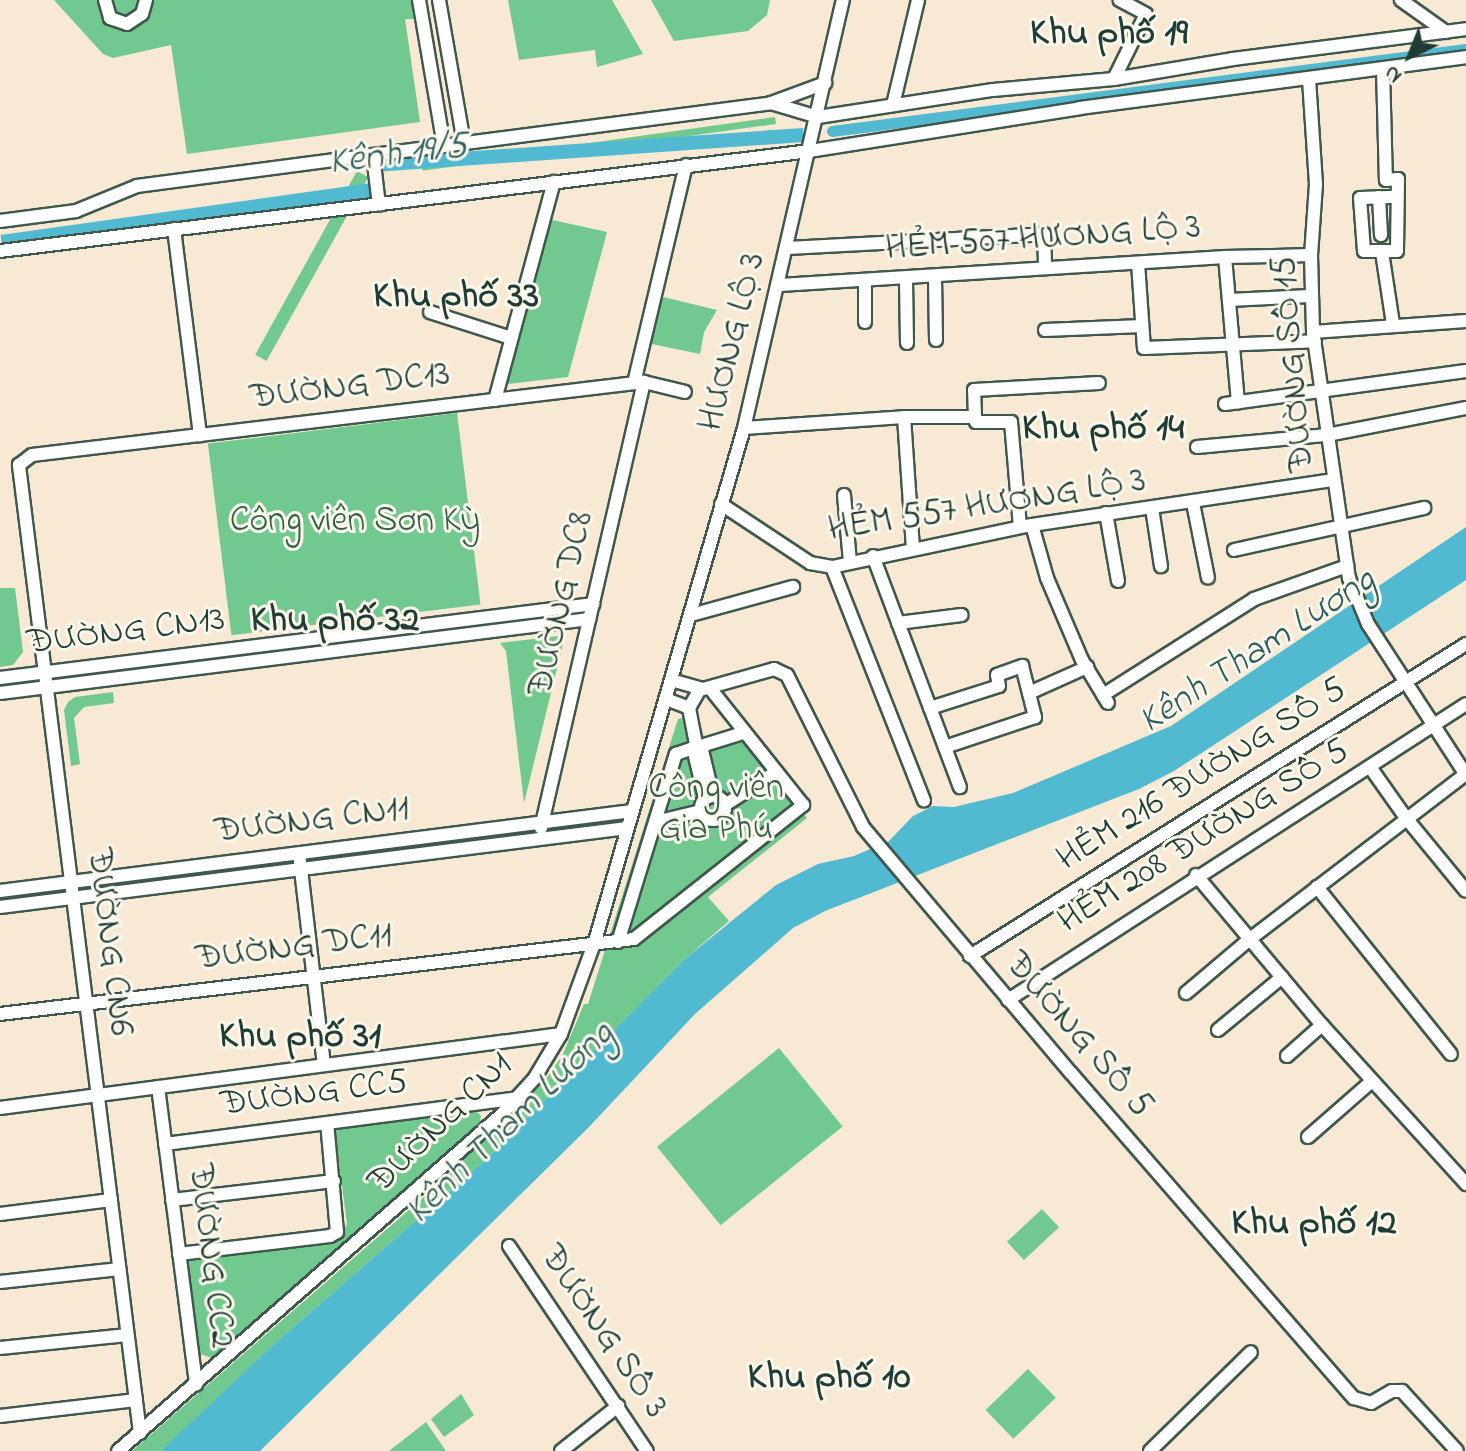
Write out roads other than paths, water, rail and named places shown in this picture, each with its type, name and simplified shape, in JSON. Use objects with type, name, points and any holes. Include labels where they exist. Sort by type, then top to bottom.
[{"type":"street","points":[[105,0],[110,18],[121,24],[138,19],[149,1]]},
{"type":"street","points":[[419,0],[444,146]]},
{"type":"street","points":[[439,0],[464,143]]},
{"type":"street","name":"HƯƠNG LỘ 3","points":[[666,697],[744,428],[780,285],[843,0]]},
{"type":"street","points":[[893,105],[918,0]]},
{"type":"street","points":[[1114,79],[1146,14],[1120,0]]},
{"type":"street","points":[[1401,0],[1446,32]]},
{"type":"street","points":[[771,103],[817,122],[893,105],[993,90],[1114,79],[1136,89],[1233,59],[1466,29]]},
{"type":"street","points":[[0,251],[378,201],[686,165],[1136,89],[1309,79],[1466,57]]},
{"type":"street","points":[[1383,69],[1386,180],[1398,179],[1397,251],[1364,251],[1360,198],[1397,197]]},
{"type":"street","name":"ĐƯỜNG SỐ 15","points":[[1309,79],[1316,184],[1311,255],[1314,336],[1347,566],[1368,624],[1405,682]]},
{"type":"street","points":[[0,221],[76,211],[137,186],[771,103],[825,83]]},
{"type":"street","points":[[373,155],[378,201]]},
{"type":"street","name":"ĐƯỜNG DC8","points":[[539,839],[593,604],[686,165]]},
{"type":"street","points":[[495,400],[554,182]]},
{"type":"street","points":[[1379,197],[1381,235]]},
{"type":"street","points":[[174,229],[200,435]]},
{"type":"street","points":[[788,248],[1044,234],[1045,267]]},
{"type":"street","points":[[1382,252],[1393,324]]},
{"type":"street","name":"HẺM 507 HƯƠNG LỘ 3","points":[[780,285],[906,280],[1045,267],[1311,255]]},
{"type":"street","points":[[1225,257],[1233,342],[1232,403],[1466,371]]},
{"type":"street","points":[[1138,263],[1144,348],[1314,336],[1393,324],[1466,321]]},
{"type":"street","points":[[935,277],[936,340]]},
{"type":"street","points":[[906,280],[907,343]]},
{"type":"street","points":[[865,281],[865,322]]},
{"type":"street","points":[[1229,300],[1311,296]]},
{"type":"street","points":[[430,312],[511,338]]},
{"type":"street","points":[[1045,330],[1142,326]]},
{"type":"street","name":"ĐƯỜNG DC13","points":[[22,460],[32,455],[639,382],[685,392]]},
{"type":"street","points":[[1099,383],[974,390],[976,422],[1011,422],[1026,526],[1087,667],[1105,699],[1254,599],[1347,566]]},
{"type":"street","points":[[1197,447],[1327,435],[1466,408]]},
{"type":"street","points":[[744,428],[904,417],[975,417]]},
{"type":"street","points":[[904,417],[913,549]]},
{"type":"street","name":"ĐƯỜNG CN6","points":[[22,460],[18,470],[140,1433]]},
{"type":"street","name":"HẺM 557 HƯƠNG LỘ 3","points":[[721,504],[810,563],[832,567],[1026,526],[1334,480]]},
{"type":"street","points":[[844,495],[850,562]]},
{"type":"street","points":[[1193,503],[1208,578]]},
{"type":"street","points":[[1152,508],[1161,566]]},
{"type":"street","points":[[1234,550],[1424,508]]},
{"type":"street","points":[[1106,513],[1118,581]]},
{"type":"street","points":[[873,556],[960,787]]},
{"type":"street","points":[[832,567],[924,801]]},
{"type":"street","points":[[691,615],[793,587]]},
{"type":"street","name":"ĐƯỜNG CN13","points":[[0,678],[593,604]]},
{"type":"street","points":[[898,623],[961,615]]},
{"type":"street","name":"ĐƯỜNG CN13","points":[[0,693],[589,619]]},
{"type":"street","name":"HẺM 216 ĐƯỜNG SỐ 5","points":[[970,956],[1466,644]]},
{"type":"street","points":[[930,708],[999,686],[997,675],[1022,666],[1035,717],[945,747]]},
{"type":"street","points":[[1029,693],[1087,667]]},
{"type":"street","name":"ĐƯỜNG SỐ 5","points":[[705,689],[774,669],[787,675],[863,827],[970,956],[1354,1398],[1371,1403],[1395,1390],[1402,1391],[1457,1451]]},
{"type":"street","points":[[618,942],[641,935],[803,805],[705,689],[671,680]]},
{"type":"street","points":[[1186,993],[1250,939],[1466,775],[1405,682]]},
{"type":"street","points":[[689,708],[705,689]]},
{"type":"street","points":[[666,697],[689,708]]},
{"type":"street","name":"ĐƯỜNG CN1","points":[[118,1451],[518,1098],[545,1065],[561,1034],[595,941],[666,697]]},
{"type":"street","name":"HẺM 208 ĐƯỜNG SỐ 5","points":[[1008,1000],[1196,875],[1466,704]]},
{"type":"street","points":[[689,708],[707,819],[717,820],[724,813],[725,805]]},
{"type":"street","points":[[618,942],[676,754],[743,733]]},
{"type":"street","points":[[1370,767],[1406,818],[1466,891]]},
{"type":"street","points":[[655,822],[706,801],[725,805],[776,772]]},
{"type":"street","name":"ĐƯỜNG CN11","points":[[0,891],[632,811]]},
{"type":"street","name":"ĐƯỜNG CN11","points":[[0,907],[627,828]]},
{"type":"street","points":[[299,854],[324,1065]]},
{"type":"street","points":[[1196,875],[1322,1025],[1466,1184]]},
{"type":"street","points":[[1317,887],[1451,1054]]},
{"type":"street","name":"ĐƯỜNG DC11","points":[[0,1014],[595,941],[618,942]]},
{"type":"street","points":[[1218,1030],[1282,977]]},
{"type":"street","points":[[1287,1056],[1322,1025]]},
{"type":"street","points":[[0,1108],[561,1034]]},
{"type":"street","points":[[1308,1137],[1372,1081]]},
{"type":"street","name":"ĐƯỜNG CC2","points":[[158,1087],[196,1385]]},
{"type":"street","name":"ĐƯỜNG CC5","points":[[165,1144],[518,1098]]},
{"type":"street","points":[[179,1254],[334,1235],[339,1223],[327,1123]]},
{"type":"street","points":[[172,1200],[334,1181]]},
{"type":"street","points":[[0,1214],[111,1200]]},
{"type":"street","name":"ĐƯỜNG SỐ 3","points":[[509,1246],[647,1451]]},
{"type":"street","points":[[0,1282],[119,1269]]},
{"type":"street","points":[[0,1348],[127,1335]]},
{"type":"street","points":[[1150,1451],[1251,1352]]},
{"type":"street","points":[[0,1416],[136,1400]]},
{"type":"street","points":[[561,1451],[618,1406]]},
{"type":"water","points":[[803,128],[804,142],[381,172],[380,158]]},
{"type":"water","points":[[371,183],[373,197],[3,249],[1,235]]},
{"type":"water","points":[[1466,527],[1466,580],[1174,771],[1139,789],[825,911],[793,928],[695,1014],[588,1128],[260,1451],[161,1451],[272,1346],[482,1163],[686,958],[776,885],[818,864],[854,856],[889,841],[913,816],[933,806],[954,807],[1013,793],[1171,726]]},
{"type":"waterway","name":"Kênh 19/5","points":[[832,131],[1466,49]]},
{"type":"district","name":"Khu phố 19","points":[[1109,35]]},
{"type":"district","name":"Khu phố 33","points":[[456,298]]},
{"type":"district","name":"Khu phố 14","points":[[1103,430]]},
{"type":"district","name":"Khu phố 32","points":[[335,622]]},
{"type":"district","name":"Khu phố 31","points":[[300,1038]]},
{"type":"district","name":"Khu phố 12","points":[[1314,1225]]},
{"type":"district","name":"Khu phố 10","points":[[829,1379]]},
{"type":"park label","name":"Công viên Sơn Kỳ","points":[[355,522]]},
{"type":"park label","name":"Công viên Gia Phú","points":[[716,808]]},
{"type":"water label","name":"Kênh Tham Lương","points":[[1258,652]]},
{"type":"water label","name":"Kênh Tham Lương","points":[[511,1124]]}]
